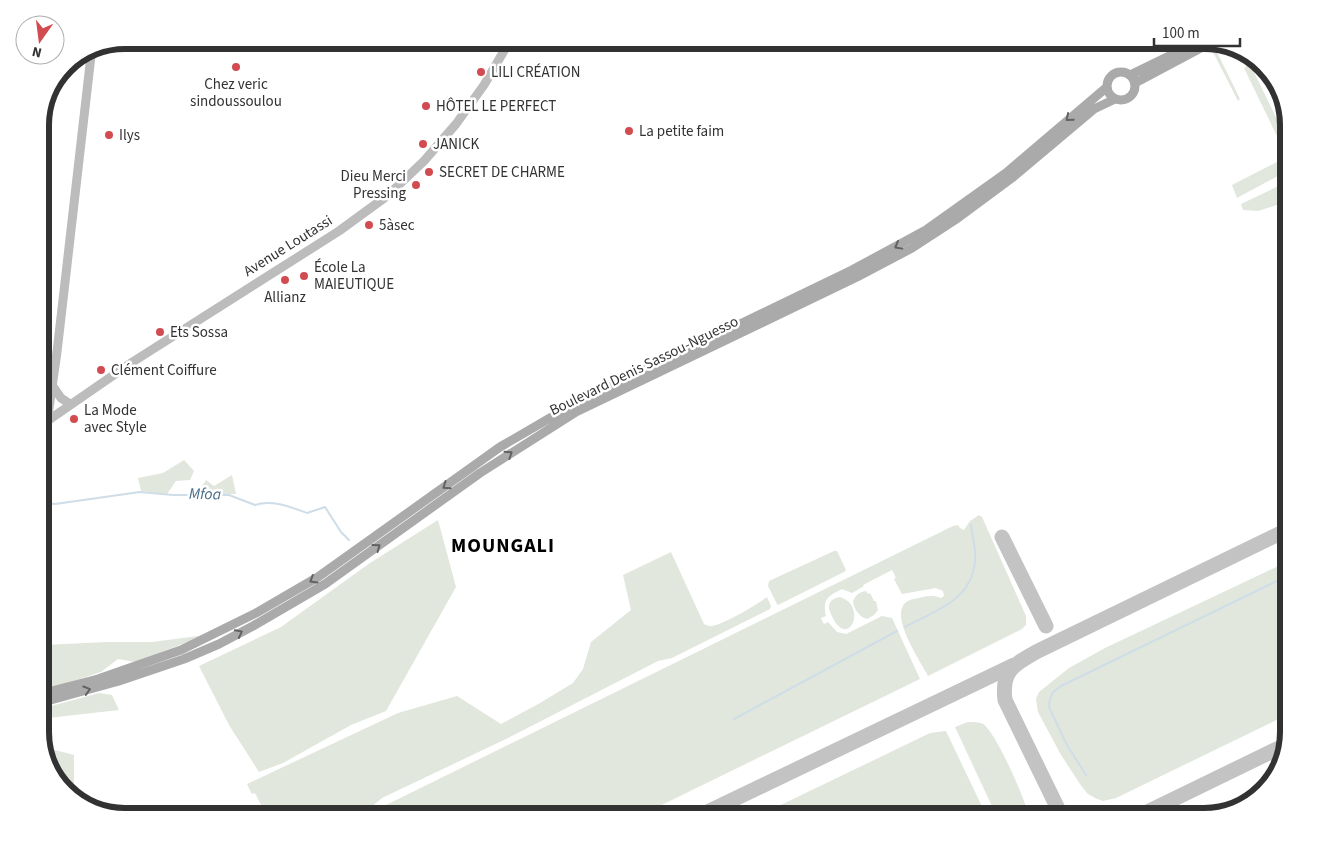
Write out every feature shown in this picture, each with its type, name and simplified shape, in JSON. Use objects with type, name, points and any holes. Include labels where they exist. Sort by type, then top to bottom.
[{"type":"main road","name":"Avenue Loutassi","points":[[49,420],[168,338],[339,231],[387,196],[424,161],[456,124],[484,85],[505,49]]},
{"type":"main road","points":[[1130,75],[1183,49]]},
{"type":"main road","points":[[1135,84],[1199,49]]},
{"type":"main road","points":[[49,400],[91,57]]},
{"type":"main road","points":[[1116,72],[1130,75],[1135,84],[1134,90],[1124,100],[1115,99],[1109,94],[1107,86],[1110,76],[1116,72]]},
{"type":"main road","name":"Boulevard Denis Sassou-Nguesso","points":[[49,700],[118,677],[220,632],[318,578],[500,447],[574,404],[852,270],[911,239],[1006,173],[1107,86]]},
{"type":"main road","name":"Boulevard Denis Sassou-Nguesso","points":[[49,692],[118,677],[184,659],[219,644],[289,606],[324,584],[510,453],[576,412],[857,277],[904,252],[965,213],[1012,178],[1094,109],[1115,99]]},
{"type":"main road","points":[[52,385],[61,398],[70,404]]},
{"type":"shaded area","points":[[1212,49],[1217,52],[1240,99],[1238,101],[1214,54],[1207,51]]},
{"type":"shaded area","points":[[1248,65],[1251,66],[1280,126],[1280,142],[1244,68]]},
{"type":"shaded area","points":[[1280,161],[1280,175],[1237,198],[1232,185]]},
{"type":"shaded area","points":[[1280,185],[1280,204],[1258,211],[1243,210],[1241,204]]},
{"type":"shaded area","points":[[184,460],[194,471],[190,480],[176,481],[167,494],[141,491],[138,478],[163,473]]},
{"type":"shaded area","points":[[232,475],[236,494],[204,494],[198,492],[206,480],[214,486]]},
{"type":"shaded area","points":[[979,515],[982,517],[1026,616],[1026,625],[1022,629],[928,676],[906,634],[901,611],[905,603],[928,596],[941,598],[944,596],[943,591],[936,588],[902,594],[894,579],[896,578],[892,570],[852,593],[842,589],[833,594],[826,602],[826,616],[821,618],[824,624],[828,622],[837,632],[846,634],[882,616],[892,618],[920,679],[655,808],[383,808],[953,526],[958,525],[964,530],[970,521]]},
{"type":"shaded area","points":[[438,520],[456,587],[386,711],[351,725],[283,763],[259,772],[229,725],[199,666],[281,627],[370,563]]},
{"type":"shaded area","points":[[837,551],[846,570],[844,572],[777,604],[768,586],[769,581]]},
{"type":"shaded area","points":[[671,552],[704,624],[708,626],[723,622],[767,597],[771,606],[770,609],[672,658],[658,661],[508,738],[382,798],[370,808],[262,808],[255,793],[252,794],[247,784],[398,713],[457,696],[501,724],[540,703],[573,683],[583,669],[591,642],[631,610],[623,575]]},
{"type":"shaded area","points":[[1280,565],[1280,718],[1116,798],[1103,801],[1088,794],[1082,787],[1061,755],[1038,712],[1036,699],[1039,692],[1069,668],[1105,648]]},
{"type":"shaded area","points":[[866,591],[876,601],[878,610],[867,619],[857,612],[853,601],[858,594]]},
{"type":"shaded area","points":[[840,597],[849,602],[853,609],[854,617],[848,629],[842,629],[836,623],[829,609],[829,604],[832,600]]},
{"type":"shaded area","points":[[206,635],[135,662],[118,659],[101,672],[49,689],[49,645],[152,642]]},
{"type":"shaded area","points":[[99,693],[112,695],[119,710],[49,718],[49,707]]},
{"type":"shaded area","points":[[968,722],[978,722],[989,730],[1017,783],[1027,808],[993,808],[955,727]]},
{"type":"shaded area","points":[[946,731],[983,808],[775,808],[930,733]]},
{"type":"shaded area","points":[[51,749],[74,755],[75,789],[64,779]]},
{"type":"waterway","name":"Mfoa","points":[[49,503],[55,504],[140,492],[173,495],[229,495],[255,505],[275,503],[307,513],[325,507],[341,532],[349,540]]},
{"type":"waterway","points":[[905,627],[945,606],[963,592],[969,583],[975,560],[971,525]]},
{"type":"waterway","points":[[1086,775],[1067,745],[1049,707],[1053,692],[1061,686],[1280,579]]},
{"type":"waterway","points":[[734,719],[897,631]]},
{"type":"taxiway","points":[[1058,808],[1005,700],[1005,682],[1011,669],[1038,651],[1280,533]]},
{"type":"taxiway","points":[[1002,537],[1046,626]]},
{"type":"taxiway","points":[[716,808],[1014,665]]},
{"type":"taxiway","points":[[1156,808],[1278,748]]},
{"type":"place","name":"Chez veric sindoussoulou","points":[[236,67]]},
{"type":"place","name":"LILI CRÉATION","points":[[481,72]]},
{"type":"place","name":"HÔTEL LE PERFECT","points":[[426,106]]},
{"type":"place","name":"La petite faim","points":[[629,131]]},
{"type":"place","name":"Ilys","points":[[109,135]]},
{"type":"place","name":"JANICK","points":[[423,144]]},
{"type":"place","name":"SECRET DE CHARME","points":[[429,172]]},
{"type":"place","name":"Dieu Merci Pressing","points":[[416,185]]},
{"type":"place","name":"5àsec","points":[[369,225]]},
{"type":"place","name":"École La MAIEUTIQUE","points":[[304,276]]},
{"type":"place","name":"Allianz","points":[[285,280]]},
{"type":"place","name":"Ets Sossa","points":[[160,332]]},
{"type":"place","name":"Clément Coiffure","points":[[101,370]]},
{"type":"place","name":"La Mode avec Style","points":[[74,419]]},
{"type":"district","name":"MOUNGALI","points":[[503,546]]}]
